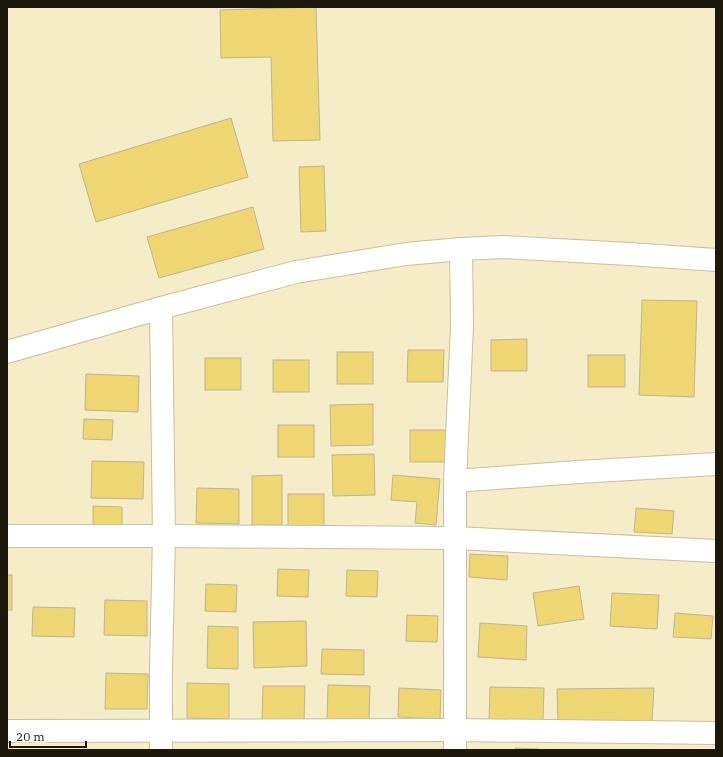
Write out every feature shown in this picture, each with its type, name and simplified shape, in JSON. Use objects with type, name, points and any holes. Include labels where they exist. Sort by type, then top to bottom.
[{"type":"street","points":[[7,352],[161,308],[296,272],[406,254],[503,247],[716,260]]},
{"type":"street","points":[[455,740],[454,481],[462,326],[461,249]]},
{"type":"street","points":[[161,308],[164,536],[161,669],[162,740]]},
{"type":"street","points":[[454,481],[716,464]]},
{"type":"street","points":[[7,536],[455,538],[716,551]]},
{"type":"street","points":[[7,731],[162,740],[455,740],[716,733]]},
{"type":"building","points":[[316,7],[320,140],[273,141],[271,57],[221,58],[220,10]]},
{"type":"building","points":[[231,118],[248,177],[96,222],[79,164]]},
{"type":"building","points":[[324,166],[326,231],[301,232],[299,167]]},
{"type":"building","points":[[253,207],[264,249],[159,278],[147,237]]},
{"type":"building","points":[[642,300],[697,301],[694,397],[639,395]]},
{"type":"building","points":[[527,339],[527,371],[491,371],[491,340]]},
{"type":"building","points":[[408,350],[444,350],[443,382],[407,382]]},
{"type":"building","points":[[337,352],[373,352],[373,384],[337,384]]},
{"type":"building","points":[[588,355],[625,355],[625,387],[588,387]]},
{"type":"building","points":[[205,358],[241,358],[241,390],[205,390]]},
{"type":"building","points":[[273,360],[309,360],[309,392],[273,392]]},
{"type":"building","points":[[86,374],[139,376],[138,412],[85,410]]},
{"type":"building","points":[[373,404],[373,445],[331,446],[330,405]]},
{"type":"building","points":[[84,419],[113,420],[112,440],[83,439]]},
{"type":"building","points":[[278,425],[314,425],[314,457],[278,457]]},
{"type":"building","points":[[410,430],[446,430],[446,462],[410,462]]},
{"type":"building","points":[[374,454],[375,495],[333,496],[332,455]]},
{"type":"building","points":[[92,461],[144,462],[143,499],[91,498]]},
{"type":"building","points":[[282,475],[282,525],[252,525],[252,476]]},
{"type":"building","points":[[393,475],[440,479],[436,525],[415,523],[417,502],[391,500]]},
{"type":"building","points":[[197,488],[239,489],[239,524],[196,523]]},
{"type":"building","points":[[288,494],[324,494],[324,526],[288,526]]},
{"type":"building","points":[[93,506],[122,507],[122,527],[93,526]]},
{"type":"building","points":[[636,508],[674,511],[672,534],[634,532]]},
{"type":"building","points":[[470,554],[508,556],[507,580],[469,577]]},
{"type":"building","points":[[278,569],[309,570],[308,597],[277,596]]},
{"type":"building","points":[[347,570],[378,571],[377,597],[346,596]]},
{"type":"building","points":[[7,575],[12,575],[12,610],[7,610]]},
{"type":"building","points":[[206,584],[237,585],[236,612],[205,611]]},
{"type":"building","points":[[579,586],[584,619],[538,626],[533,593]]},
{"type":"building","points":[[612,593],[659,595],[657,629],[610,626]]},
{"type":"building","points":[[105,600],[147,601],[147,636],[104,635]]},
{"type":"building","points":[[33,607],[75,608],[74,637],[32,636]]},
{"type":"building","points":[[675,613],[713,616],[711,639],[673,637]]},
{"type":"building","points":[[407,615],[438,616],[437,642],[406,641]]},
{"type":"building","points":[[306,621],[307,666],[254,668],[253,622]]},
{"type":"building","points":[[480,623],[527,626],[526,660],[478,657]]},
{"type":"building","points":[[208,626],[238,627],[238,669],[207,668]]},
{"type":"building","points":[[322,649],[364,650],[364,675],[321,674]]},
{"type":"building","points":[[106,673],[148,674],[147,709],[105,709]]},
{"type":"building","points":[[187,683],[229,684],[229,719],[187,718]]},
{"type":"building","points":[[328,685],[370,686],[369,721],[327,720]]},
{"type":"building","points":[[263,686],[305,686],[304,721],[262,720]]},
{"type":"building","points":[[490,687],[544,688],[543,721],[489,720]]},
{"type":"building","points":[[399,688],[441,690],[440,719],[398,717]]},
{"type":"building","points":[[654,688],[652,722],[558,721],[557,689]]},
{"type":"building","points":[[515,748],[539,749],[539,750],[515,750]]}]
